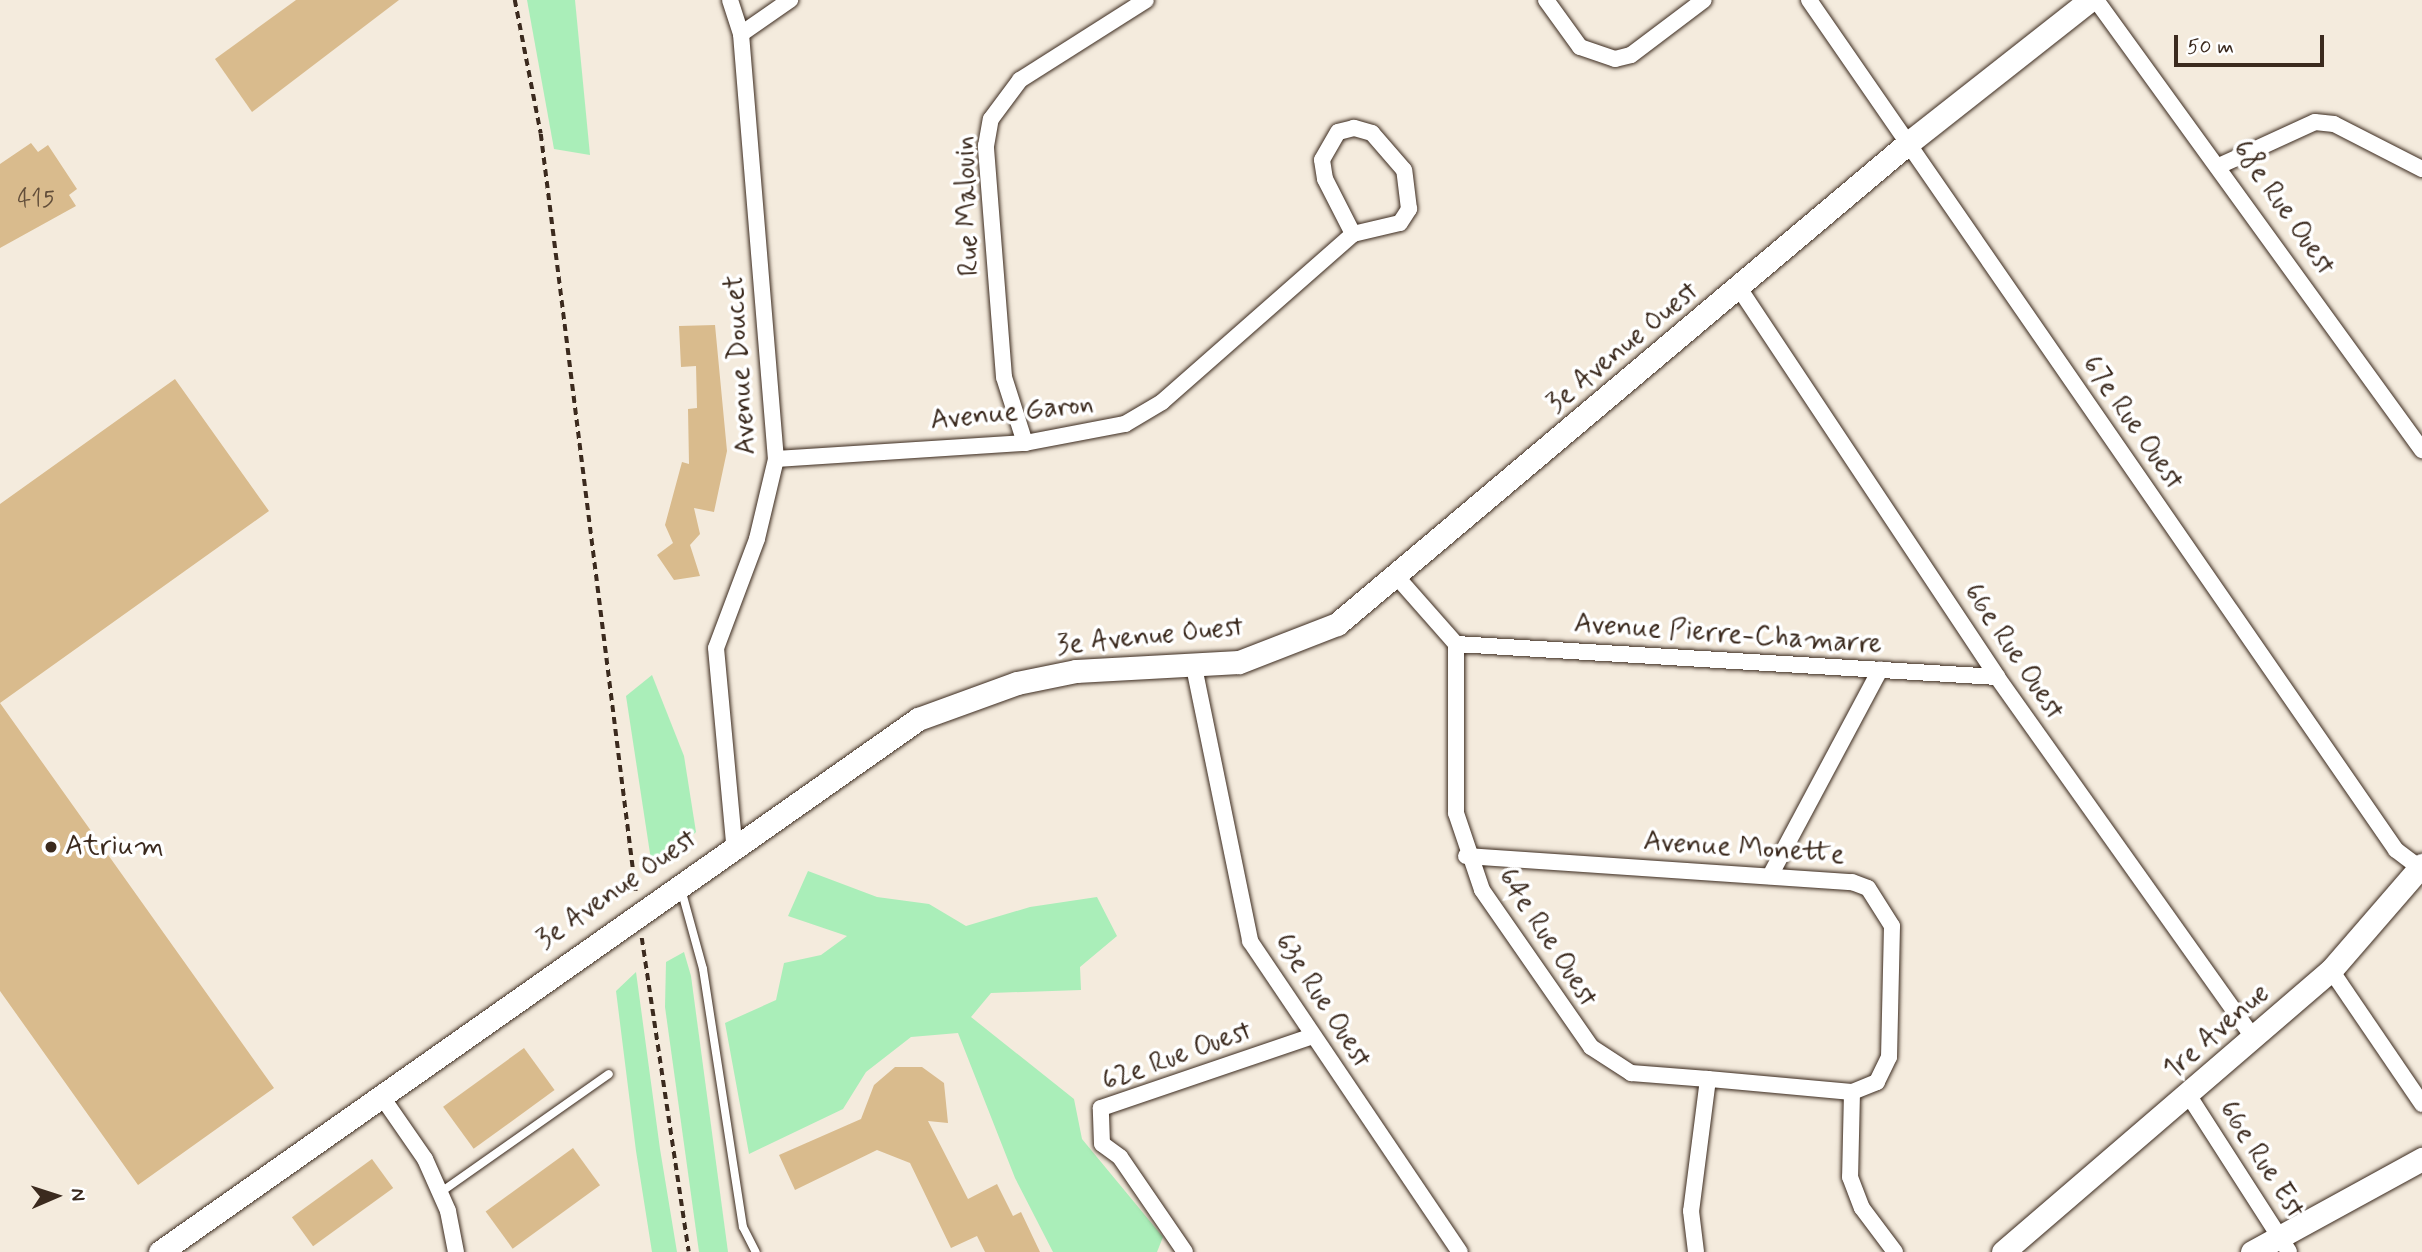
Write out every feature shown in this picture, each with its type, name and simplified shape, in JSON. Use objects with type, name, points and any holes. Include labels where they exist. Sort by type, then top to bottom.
[{"type":"street","name":"Avenue Doucet","points":[[730,0],[741,34],[776,459],[757,539],[716,648],[734,843]]},
{"type":"street","points":[[741,34],[790,0]]},
{"type":"street","name":"Rue Malouin","points":[[1025,443],[1004,377],[986,146],[991,119],[1020,80],[1146,0]]},
{"type":"street","points":[[1546,0],[1580,47],[1615,58],[1631,55],[1704,0]]},
{"type":"street","name":"67e Rue Ouest","points":[[1809,0],[2396,850],[2421,867]]},
{"type":"street","name":"3e Avenue Ouest","points":[[160,1252],[734,843],[881,742],[966,698],[1076,671],[1194,667],[1280,650],[1337,624],[1397,577],[1908,144],[2090,0]]},
{"type":"street","name":"68e Rue Ouest","points":[[2096,0],[2221,165],[2422,450]]},
{"type":"street","points":[[2221,165],[2315,122],[2334,124],[2422,169]]},
{"type":"street","name":"Avenue Garon","points":[[776,459],[1025,443],[1125,424],[1162,402],[1353,234],[1400,223],[1410,190],[1390,151],[1372,133],[1353,128],[1338,132],[1322,160],[1325,178],[1353,234]]},
{"type":"street","name":"66e Rue Ouest","points":[[1739,288],[1997,677],[2255,1038]]},
{"type":"street","points":[[1397,577],[1456,644]]},
{"type":"street","name":"Avenue Pierre-Chamarre","points":[[1456,644],[1997,677]]},
{"type":"street","name":"64e Rue Ouest","points":[[1456,644],[1456,813],[1466,856],[1489,902],[1591,1047],[1631,1073],[1708,1080]]},
{"type":"street","name":"63e Rue Ouest","points":[[1194,667],[1250,941],[1460,1252]]},
{"type":"street","points":[[1770,876],[1880,670]]},
{"type":"street","name":"Avenue Monette","points":[[1466,856],[1852,882],[1868,888],[1886,910],[1888,1057],[1877,1082],[1852,1092]]},
{"type":"street","name":"1re Avenue","points":[[2003,1252],[2189,1096],[2332,971],[2421,867]]},
{"type":"street","points":[[2332,971],[2422,1104]]},
{"type":"street","name":"62e Rue Ouest","points":[[1185,1252],[1120,1157],[1102,1144],[1101,1108],[1312,1036]]},
{"type":"street","points":[[1696,1252],[1691,1211],[1708,1080],[1852,1092],[1850,1177],[1862,1208],[1895,1252]]},
{"type":"street","points":[[380,1094],[441,1192],[456,1252]]},
{"type":"street","name":"66e Rue Est","points":[[2189,1096],[2284,1244]]},
{"type":"street","points":[[2252,1252],[2284,1244],[2422,1158]]},
{"type":"street","name":"1re Avenue","points":[[2013,1252],[2035,1227]]},
{"type":"lane","points":[[680,883],[703,969],[743,1227],[756,1252]]},
{"type":"lane","points":[[441,1192],[609,1074]]},
{"type":"path","points":[[515,0],[541,134],[636,891]]},
{"type":"path","points":[[642,938],[689,1252]]},
{"type":"green space","points":[[527,0],[575,0],[590,155],[554,149]]},
{"type":"green space","points":[[652,675],[684,756],[696,832],[653,873],[626,696]]},
{"type":"green space","points":[[808,871],[877,897],[929,904],[966,926],[1030,907],[1097,897],[1117,936],[1080,967],[1081,990],[991,993],[971,1017],[1074,1099],[1082,1139],[1163,1237],[1157,1252],[1053,1252],[1015,1178],[958,1033],[911,1037],[866,1072],[843,1109],[749,1154],[725,1023],[776,1000],[784,963],[821,955],[847,936],[788,916]]},
{"type":"green space","points":[[684,952],[691,976],[728,1252],[699,1252],[665,1007],[666,962]]},
{"type":"green space","points":[[636,972],[677,1252],[652,1252],[636,1151],[616,991]]},
{"type":"building","points":[[296,0],[399,0],[252,112],[215,59]]},
{"type":"building","points":[[31,143],[38,152],[48,145],[77,189],[69,195],[76,206],[0,248],[0,164]]},
{"type":"building","points":[[715,325],[727,451],[714,512],[694,508],[700,534],[690,545],[700,576],[674,580],[657,555],[673,543],[665,525],[682,462],[689,464],[688,409],[697,408],[696,366],[681,367],[679,326]]},
{"type":"building","points":[[175,379],[269,511],[0,703],[0,504]]},
{"type":"building","points":[[0,703],[274,1088],[138,1185],[0,991]]},
{"type":"building","points":[[524,1048],[555,1090],[474,1149],[443,1107]]},
{"type":"building","points":[[895,1067],[922,1067],[944,1083],[948,1123],[928,1121],[968,1199],[997,1184],[1013,1216],[1021,1212],[1040,1252],[985,1252],[977,1236],[951,1248],[910,1163],[877,1150],[795,1190],[779,1155],[861,1119],[874,1085]]},
{"type":"building","points":[[573,1148],[600,1185],[513,1249],[486,1211]]},
{"type":"building","points":[[372,1159],[393,1188],[313,1246],[292,1217]]},
{"type":"place","name":"Atrium","points":[[51,847]]}]
